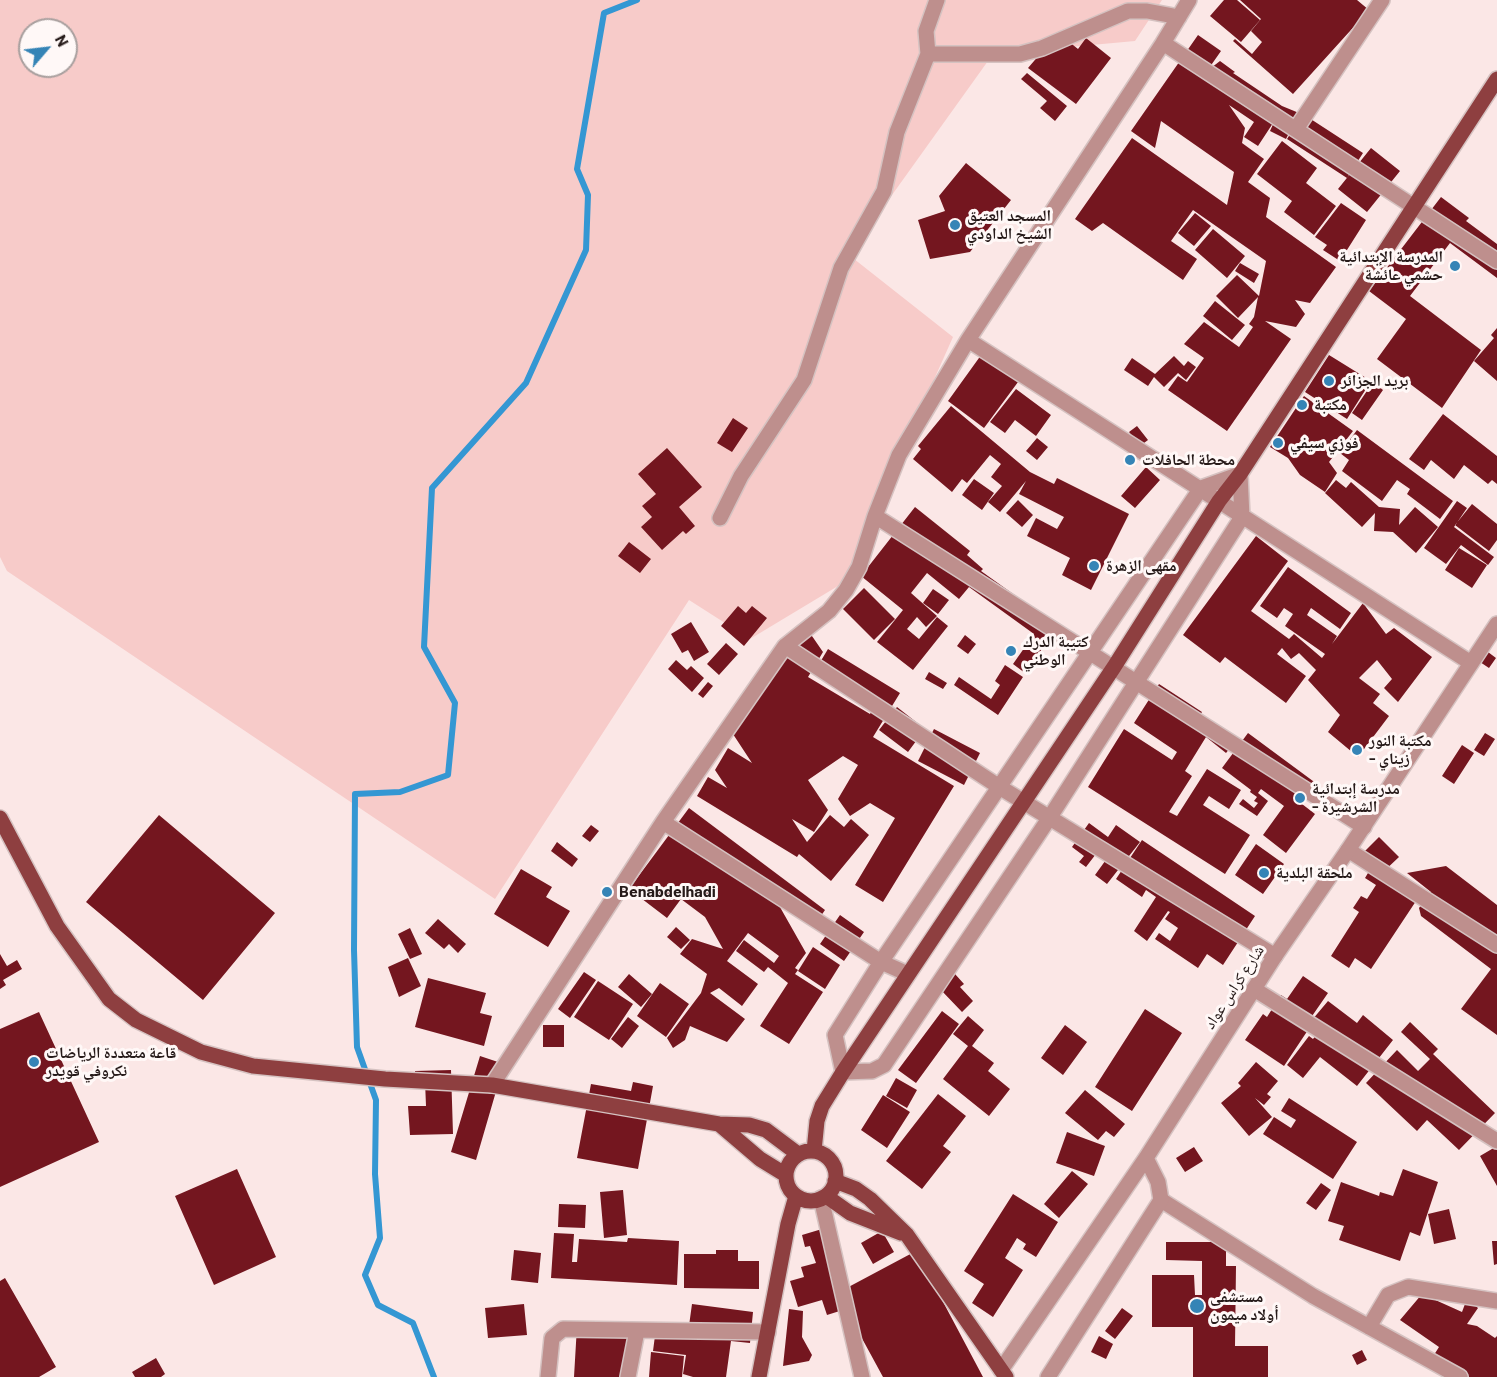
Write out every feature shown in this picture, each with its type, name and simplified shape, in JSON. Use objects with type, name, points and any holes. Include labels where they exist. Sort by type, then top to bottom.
[{"type":"main road","points":[[814,1151],[817,1121],[822,1106],[843,1072],[1114,667],[1497,79]]},
{"type":"main road","points":[[0,818],[57,926],[109,999],[136,1020],[201,1052],[253,1066],[385,1079],[492,1085],[719,1124],[743,1124],[766,1131],[798,1154]]},
{"type":"main road","points":[[719,1124],[760,1159],[786,1175]]},
{"type":"main road","points":[[814,1151],[822,1154],[833,1165],[835,1181],[823,1197],[808,1200],[796,1196],[787,1183],[786,1175],[788,1167],[798,1154],[814,1151]]},
{"type":"main road","points":[[835,1181],[856,1189],[870,1199],[907,1235],[1004,1373]]},
{"type":"main road","points":[[759,1377],[785,1235],[796,1196]]},
{"type":"main road","points":[[823,1197],[850,1213],[907,1235]]},
{"type":"street","points":[[720,518],[741,476],[804,380],[841,268],[884,191],[900,123],[928,54],[926,31],[937,0]]},
{"type":"street","points":[[492,1085],[663,822],[785,646],[829,611],[846,590],[859,567],[875,516],[899,455],[968,340],[1189,0]]},
{"type":"street","points":[[1296,129],[1382,0]]},
{"type":"street","points":[[928,54],[1020,54],[1042,48],[1128,11],[1147,11],[1179,17]]},
{"type":"street","points":[[1163,43],[1497,261]]},
{"type":"street","points":[[968,340],[1471,663]]},
{"type":"street","points":[[1240,474],[1242,517],[1050,817],[884,1065],[872,1071],[843,1072],[835,1035],[882,962],[1201,488],[1240,474]]},
{"type":"street","points":[[875,516],[1364,827]]},
{"type":"street","name":"شارع كراس عواد","points":[[1004,1373],[1146,1158],[1275,956],[1364,827],[1497,624]]},
{"type":"street","points":[[785,646],[1001,788],[1275,956]]},
{"type":"street","points":[[663,822],[882,962],[908,974]]},
{"type":"street","points":[[1348,850],[1497,945]]},
{"type":"street","points":[[1254,989],[1497,1140]]},
{"type":"street","points":[[1047,1377],[1161,1200],[1158,1182],[1146,1158]]},
{"type":"street","points":[[823,1197],[862,1377]]},
{"type":"street","points":[[1161,1200],[1313,1296],[1460,1377]]},
{"type":"street","points":[[1369,1327],[1388,1295],[1408,1287],[1497,1301]]},
{"type":"street","points":[[548,1377],[552,1338],[563,1329],[768,1332]]},
{"type":"street","points":[[628,1377],[638,1331]]},
{"type":"shaded area","points":[[0,0],[1162,0],[1135,41],[993,54],[849,255],[953,337],[843,583],[750,639],[689,600],[495,899],[7,571],[0,557]]},
{"type":"building","points":[[1224,0],[1237,0],[1260,20],[1241,42],[1210,16]]},
{"type":"building","points":[[1240,0],[1357,0],[1369,10],[1293,94],[1233,41],[1235,39],[1252,54],[1262,42],[1251,31],[1261,19]]},
{"type":"building","points":[[1058,33],[1078,49],[1086,38],[1111,58],[1076,104],[1028,68]]},
{"type":"building","points":[[1198,35],[1221,51],[1207,71],[1220,61],[1235,72],[1233,73],[1282,106],[1299,113],[1286,139],[1270,131],[1275,120],[1258,146],[1244,137],[1254,122],[1229,105],[1245,128],[1242,143],[1264,159],[1248,182],[1270,198],[1266,217],[1336,267],[1310,303],[1295,300],[1305,314],[1296,327],[1265,321],[1291,339],[1227,431],[1168,390],[1178,376],[1187,382],[1204,358],[1184,344],[1204,322],[1239,347],[1253,327],[1249,324],[1254,317],[1258,297],[1238,318],[1216,296],[1237,275],[1259,296],[1266,261],[1193,210],[1171,241],[1197,259],[1183,280],[1103,223],[1092,231],[1075,219],[1132,138],[1227,205],[1234,172],[1161,121],[1155,148],[1131,131]]},
{"type":"building","points":[[1027,73],[1067,106],[1055,121],[1040,108],[1047,101],[1021,79]]},
{"type":"building","points":[[1303,114],[1363,153],[1347,178],[1287,139]]},
{"type":"building","points":[[1282,141],[1317,168],[1306,183],[1336,206],[1314,235],[1284,212],[1292,201],[1257,174]]},
{"type":"building","points":[[1371,148],[1400,171],[1367,212],[1338,189]]},
{"type":"building","points":[[966,163],[1011,200],[970,252],[930,259],[918,220],[945,211],[939,196]]},
{"type":"building","points":[[1441,197],[1469,218],[1466,221],[1497,244],[1497,278],[1450,243],[1410,296],[1481,350],[1442,408],[1377,359],[1406,319],[1369,291]]},
{"type":"building","points":[[1341,203],[1366,220],[1340,261],[1323,250],[1327,245],[1315,237]]},
{"type":"building","points":[[1195,213],[1211,226],[1194,246],[1178,233]]},
{"type":"building","points":[[1213,229],[1245,256],[1227,278],[1195,250]]},
{"type":"building","points":[[1240,263],[1259,274],[1254,283],[1235,271]]},
{"type":"building","points":[[1215,301],[1245,325],[1232,340],[1203,316]]},
{"type":"building","points":[[1497,328],[1497,381],[1474,361],[1494,338],[1491,335]]},
{"type":"building","points":[[984,351],[1021,378],[984,428],[948,401]]},
{"type":"building","points":[[1329,355],[1371,381],[1347,419],[1305,392]]},
{"type":"building","points":[[1174,356],[1184,366],[1188,361],[1196,367],[1186,380],[1178,373],[1164,387],[1154,377],[1148,386],[1124,370],[1132,358],[1155,374]]},
{"type":"building","points":[[1373,382],[1383,390],[1362,420],[1352,413]]},
{"type":"building","points":[[1016,389],[1051,415],[1036,436],[1015,420],[1005,433],[990,422]]},
{"type":"building","points":[[1304,396],[1353,431],[1329,462],[1337,473],[1325,492],[1300,475],[1288,458],[1270,447]]},
{"type":"building","points":[[951,406],[1030,472],[1054,484],[1057,478],[1129,514],[1091,590],[1062,575],[1070,558],[1027,536],[1036,518],[1057,529],[1064,517],[1019,494],[1026,481],[1000,512],[988,502],[1002,486],[991,477],[1001,464],[990,455],[967,483],[962,479],[952,492],[913,459],[921,449],[918,446]]},
{"type":"building","points":[[1443,414],[1497,456],[1497,484],[1492,480],[1488,484],[1464,465],[1454,479],[1431,460],[1424,470],[1409,459]]},
{"type":"building","points":[[733,418],[748,428],[732,452],[717,443]]},
{"type":"building","points":[[1137,426],[1148,440],[1140,446],[1129,432]]},
{"type":"building","points":[[1357,430],[1453,501],[1440,519],[1407,494],[1410,489],[1397,480],[1382,501],[1342,471],[1349,460],[1340,453]]},
{"type":"building","points":[[1037,438],[1048,447],[1037,460],[1026,451]]},
{"type":"building","points":[[667,448],[702,487],[679,507],[695,526],[686,534],[683,531],[662,550],[641,527],[652,517],[642,506],[656,494],[638,474]]},
{"type":"building","points":[[1146,467],[1160,480],[1135,508],[1121,496]]},
{"type":"building","points":[[974,479],[994,493],[982,510],[962,495]]},
{"type":"building","points":[[1336,480],[1346,488],[1351,482],[1379,507],[1400,509],[1399,525],[1415,507],[1438,527],[1416,553],[1393,532],[1374,531],[1375,513],[1362,527],[1325,493]]},
{"type":"building","points":[[1018,500],[1033,515],[1022,527],[1006,513]]},
{"type":"building","points":[[1457,501],[1467,508],[1454,527],[1494,557],[1488,565],[1461,545],[1446,564],[1424,548]]},
{"type":"building","points":[[1472,504],[1497,524],[1497,540],[1489,551],[1455,525]]},
{"type":"building","points":[[915,507],[970,551],[967,555],[983,569],[981,571],[1058,626],[1025,673],[1013,664],[1034,634],[969,587],[959,599],[927,573],[911,593],[937,616],[926,627],[917,617],[907,629],[919,639],[937,617],[948,626],[913,670],[877,642],[903,610],[861,576]]},
{"type":"building","points":[[1256,536],[1288,561],[1251,611],[1289,639],[1294,634],[1322,658],[1325,654],[1285,626],[1293,614],[1284,608],[1277,618],[1260,606],[1288,567],[1351,613],[1340,629],[1311,608],[1307,615],[1337,636],[1332,644],[1363,603],[1386,634],[1394,628],[1432,657],[1398,702],[1384,688],[1392,679],[1377,660],[1359,678],[1380,694],[1373,703],[1389,716],[1358,757],[1328,732],[1340,715],[1308,680],[1316,670],[1299,653],[1291,659],[1282,648],[1277,654],[1306,676],[1286,703],[1225,657],[1220,663],[1183,635]]},
{"type":"building","points":[[629,542],[651,559],[640,573],[618,556]]},
{"type":"building","points":[[1459,548],[1487,565],[1472,588],[1445,570]]},
{"type":"building","points":[[864,588],[895,619],[874,640],[843,609]]},
{"type":"building","points":[[933,589],[949,600],[938,614],[923,603]]},
{"type":"building","points":[[738,606],[746,613],[752,606],[767,618],[744,646],[721,626]]},
{"type":"building","points":[[691,622],[709,652],[694,661],[688,650],[682,653],[671,634]]},
{"type":"building","points":[[803,623],[823,652],[808,677],[870,714],[875,705],[816,669],[828,649],[900,693],[873,737],[954,786],[883,902],[855,885],[895,818],[870,803],[850,816],[838,799],[858,765],[843,756],[808,780],[828,810],[814,832],[792,819],[807,842],[830,815],[844,827],[851,819],[869,835],[831,881],[799,854],[797,857],[697,796],[708,777],[727,788],[715,770],[728,748],[752,763],[729,728],[746,717]]},
{"type":"building","points":[[965,635],[976,644],[968,654],[957,646]]},
{"type":"building","points":[[726,643],[738,654],[719,675],[707,664]]},
{"type":"building","points":[[1488,652],[1496,658],[1489,668],[1480,662]]},
{"type":"building","points":[[676,660],[687,670],[691,666],[704,678],[692,692],[668,669]]},
{"type":"building","points":[[1005,665],[1023,677],[998,715],[954,685],[959,677],[991,699],[1000,685],[995,681]]},
{"type":"building","points":[[929,672],[947,683],[943,689],[925,679]]},
{"type":"building","points":[[708,682],[713,686],[703,698],[698,694]]},
{"type":"building","points":[[1159,684],[1202,712],[1194,724],[1236,741],[1226,753],[1206,737],[1185,771],[1192,776],[1169,812],[1177,816],[1207,769],[1241,790],[1229,809],[1209,796],[1203,805],[1250,835],[1225,874],[1088,787],[1124,729],[1172,760],[1177,752],[1134,723]]},
{"type":"building","points":[[897,707],[925,729],[908,752],[879,730]]},
{"type":"building","points":[[934,729],[980,753],[964,785],[918,761]]},
{"type":"building","points":[[1248,733],[1317,784],[1302,804],[1315,814],[1286,853],[1263,835],[1284,806],[1261,789],[1258,793],[1268,801],[1257,816],[1239,804],[1243,799],[1254,808],[1258,803],[1254,801],[1257,797],[1222,768]]},
{"type":"building","points":[[1485,733],[1495,739],[1484,756],[1474,750]]},
{"type":"building","points":[[1462,745],[1474,753],[1454,784],[1442,776]]},
{"type":"building","points":[[689,808],[825,910],[814,926],[772,893],[806,953],[795,968],[798,970],[795,974],[823,992],[789,1044],[760,1026],[788,983],[768,967],[764,972],[736,951],[744,940],[774,963],[779,956],[748,933],[727,961],[758,984],[742,1006],[719,988],[710,993],[745,1019],[727,1042],[690,1026],[685,1040],[673,1048],[667,1038],[701,993],[707,974],[680,954],[692,939],[723,949],[705,917],[681,899],[667,918],[629,889]]},
{"type":"building","points":[[159,815],[275,913],[203,1000],[86,902]]},
{"type":"building","points":[[1089,823],[1108,837],[1116,825],[1140,842],[1107,884],[1095,875],[1108,857],[1099,850],[1086,867],[1079,862],[1084,856],[1072,847]]},
{"type":"building","points":[[591,825],[599,831],[590,842],[582,836]]},
{"type":"building","points":[[1379,837],[1399,857],[1381,874],[1418,898],[1371,969],[1355,958],[1349,968],[1331,956],[1359,912],[1353,908],[1361,896],[1367,899],[1376,885],[1365,878],[1371,868],[1362,854]]},
{"type":"building","points":[[1142,840],[1255,916],[1223,965],[1207,954],[1198,968],[1155,939],[1159,933],[1170,941],[1178,928],[1165,919],[1170,912],[1168,911],[1147,941],[1134,931],[1156,897],[1146,890],[1142,897],[1116,879]]},
{"type":"building","points":[[557,842],[578,859],[572,867],[551,851]]},
{"type":"building","points":[[1256,844],[1284,864],[1263,894],[1235,875]]},
{"type":"building","points":[[1446,866],[1497,905],[1497,1035],[1461,1009],[1491,969],[1421,916],[1419,908],[1431,892],[1407,873]]},
{"type":"building","points":[[521,869],[552,887],[546,897],[570,911],[548,947],[494,914]]},
{"type":"building","points":[[840,915],[864,932],[844,961],[820,944]]},
{"type":"building","points":[[438,919],[466,944],[458,953],[449,944],[444,949],[425,933]]},
{"type":"building","points":[[676,927],[690,940],[681,949],[667,937]]},
{"type":"building","points":[[410,928],[422,954],[410,959],[398,934]]},
{"type":"building","points":[[813,947],[840,965],[825,989],[798,971]]},
{"type":"building","points":[[0,954],[7,966],[17,960],[22,969],[3,980],[6,985],[0,989]]},
{"type":"building","points":[[408,958],[421,986],[399,997],[388,967]]},
{"type":"building","points":[[584,972],[596,980],[570,1018],[558,1009]]},
{"type":"building","points":[[629,974],[652,994],[641,1007],[618,987]]},
{"type":"building","points":[[955,974],[964,984],[960,987],[973,1001],[962,1012],[940,989]]},
{"type":"building","points":[[1303,976],[1328,993],[1310,1019],[1314,1021],[1284,1066],[1245,1040],[1263,1014],[1267,1017],[1281,995],[1287,999]]},
{"type":"building","points":[[428,978],[486,993],[480,1013],[492,1016],[484,1046],[415,1027]]},
{"type":"building","points":[[598,981],[633,1004],[609,1040],[574,1017]]},
{"type":"building","points":[[660,983],[689,1004],[666,1037],[637,1016]]},
{"type":"building","points":[[1328,1001],[1357,1023],[1363,1015],[1393,1040],[1357,1086],[1320,1057],[1303,1078],[1287,1065],[1309,1036],[1313,1039],[1322,1028],[1312,1020]]},
{"type":"building","points":[[1145,1009],[1182,1033],[1132,1111],[1095,1087]]},
{"type":"building","points":[[942,1011],[959,1024],[916,1083],[898,1070]]},
{"type":"building","points":[[39,1012],[99,1142],[0,1187],[0,1029]]},
{"type":"building","points":[[968,1016],[984,1030],[972,1046],[994,1063],[988,1071],[1010,1089],[989,1116],[943,1079],[968,1046],[953,1034]]},
{"type":"building","points":[[628,1017],[639,1026],[622,1048],[611,1039]]},
{"type":"building","points":[[1410,1022],[1438,1049],[1433,1054],[1495,1113],[1459,1150],[1427,1120],[1417,1131],[1366,1083],[1397,1050],[1418,1071],[1430,1059],[1401,1032]]},
{"type":"building","points":[[543,1025],[564,1025],[564,1047],[543,1047]]},
{"type":"building","points":[[1065,1025],[1087,1042],[1063,1075],[1041,1058]]},
{"type":"building","points":[[480,1056],[504,1064],[476,1160],[451,1152]]},
{"type":"building","points":[[1256,1062],[1278,1081],[1267,1094],[1271,1097],[1264,1105],[1255,1098],[1272,1117],[1249,1136],[1221,1103],[1241,1086],[1238,1083]]},
{"type":"building","points":[[451,1070],[453,1134],[410,1135],[408,1106],[426,1106],[425,1081],[415,1082],[415,1071]]},
{"type":"building","points":[[896,1078],[917,1090],[907,1108],[886,1096]]},
{"type":"building","points":[[633,1082],[653,1086],[638,1169],[577,1158],[591,1084],[631,1091]]},
{"type":"building","points":[[1085,1090],[1125,1124],[1114,1137],[1106,1131],[1098,1140],[1065,1113]]},
{"type":"building","points":[[938,1094],[966,1116],[943,1146],[951,1152],[922,1189],[886,1161]]},
{"type":"building","points":[[883,1095],[910,1112],[887,1148],[861,1130]]},
{"type":"building","points":[[1289,1098],[1357,1142],[1333,1179],[1263,1134],[1274,1117],[1291,1128],[1296,1120],[1281,1111]]},
{"type":"building","points":[[1067,1132],[1105,1146],[1094,1176],[1056,1163]]},
{"type":"building","points":[[1497,1146],[1497,1186],[1480,1156]]},
{"type":"building","points":[[1194,1147],[1203,1161],[1185,1172],[1176,1158]]},
{"type":"building","points":[[237,1169],[276,1257],[214,1285],[175,1196]]},
{"type":"building","points":[[1403,1169],[1438,1182],[1420,1236],[1410,1232],[1400,1261],[1339,1240],[1344,1226],[1328,1221],[1341,1182],[1379,1196],[1380,1192],[1393,1196]]},
{"type":"building","points":[[1072,1171],[1088,1184],[1059,1218],[1044,1204]]},
{"type":"building","points":[[1321,1183],[1331,1190],[1316,1210],[1306,1203]]},
{"type":"building","points":[[623,1190],[627,1235],[604,1238],[600,1192]]},
{"type":"building","points":[[1013,1194],[1058,1222],[1036,1257],[1023,1249],[1026,1244],[1017,1238],[1005,1258],[1023,1270],[993,1317],[972,1303],[984,1284],[964,1271]]},
{"type":"building","points":[[559,1204],[586,1205],[585,1228],[558,1227]]},
{"type":"building","points":[[1449,1209],[1456,1239],[1434,1244],[1428,1214]]},
{"type":"building","points":[[822,1229],[841,1291],[916,1251],[983,1377],[883,1377],[846,1309],[827,1315],[822,1300],[798,1307],[790,1281],[804,1277],[801,1267],[816,1263],[810,1246],[805,1247],[802,1235]]},
{"type":"building","points":[[882,1231],[894,1252],[873,1264],[861,1243]]},
{"type":"building","points":[[554,1233],[574,1234],[572,1262],[577,1262],[579,1239],[627,1242],[628,1238],[679,1241],[677,1285],[551,1278]]},
{"type":"building","points":[[1492,1241],[1497,1241],[1497,1264],[1494,1265]]},
{"type":"building","points":[[1166,1242],[1226,1242],[1226,1266],[1236,1266],[1235,1346],[1268,1346],[1268,1377],[1193,1377],[1193,1327],[1152,1327],[1152,1275],[1194,1275],[1195,1295],[1202,1295],[1202,1261],[1166,1260]]},
{"type":"building","points":[[514,1250],[541,1253],[538,1283],[511,1280]]},
{"type":"building","points":[[716,1250],[738,1250],[738,1261],[759,1261],[759,1289],[684,1288],[684,1254],[716,1254]]},
{"type":"building","points":[[5,1278],[56,1367],[39,1377],[0,1377],[0,1281]]},
{"type":"building","points":[[1422,1294],[1462,1312],[1465,1304],[1475,1305],[1478,1308],[1467,1324],[1477,1326],[1495,1338],[1497,1336],[1497,1377],[1462,1377],[1432,1358],[1439,1347],[1400,1320]]},
{"type":"building","points":[[524,1304],[527,1335],[488,1338],[485,1308]]},
{"type":"building","points":[[692,1304],[753,1312],[750,1343],[731,1341],[726,1377],[693,1377],[683,1374],[686,1355],[653,1351],[656,1328],[688,1333]]},
{"type":"building","points":[[1122,1308],[1133,1316],[1115,1339],[1105,1331]]},
{"type":"building","points":[[789,1309],[803,1311],[802,1337],[812,1355],[809,1361],[783,1366]]},
{"type":"building","points":[[577,1326],[636,1329],[633,1377],[574,1377]]},
{"type":"building","points":[[1099,1336],[1113,1344],[1106,1359],[1091,1352]]},
{"type":"building","points":[[1362,1350],[1367,1360],[1357,1365],[1352,1355]]},
{"type":"building","points":[[651,1352],[684,1356],[682,1377],[649,1377]]},
{"type":"building","points":[[156,1358],[165,1374],[161,1377],[135,1377],[132,1372]]},
{"type":"waterway","points":[[434,1377],[413,1323],[378,1305],[365,1275],[380,1238],[375,1174],[376,1100],[357,1047],[354,950],[355,794],[400,792],[448,775],[455,703],[424,647],[432,488],[526,383],[586,250],[588,195],[577,169],[604,13],[637,0]]},
{"type":"place","name":"المسجد العتيق الشيخ الداودي","points":[[955,225]]},
{"type":"place","name":"المدرسة الإبتدائية حشمي عائشة","points":[[1455,266]]},
{"type":"place","name":"بريد الجزائر","points":[[1329,381]]},
{"type":"place","name":"مكتبة","points":[[1302,405]]},
{"type":"place","name":"فوزي سيفي","points":[[1278,443]]},
{"type":"place","name":"محطة الحافلات","points":[[1130,460]]},
{"type":"place","name":"مقهى الزهرة","points":[[1094,566]]},
{"type":"place","name":"كتيبة الدرك الوطني","points":[[1011,651]]},
{"type":"place","name":"مكتبة النور - زيناي","points":[[1357,750]]},
{"type":"place","name":"مدرسة إبتدائية - الشرشيرة","points":[[1300,798]]},
{"type":"place","name":"ملحقة البلدية","points":[[1264,873]]},
{"type":"place","name":"Benabdelhadi","points":[[607,892]]},
{"type":"place","name":"قاعة متعددة الرياضات نكروفي قويدر","points":[[34,1062]]},
{"type":"place","name":"مستشفى أولاد ميمون","points":[[1197,1306]]}]
